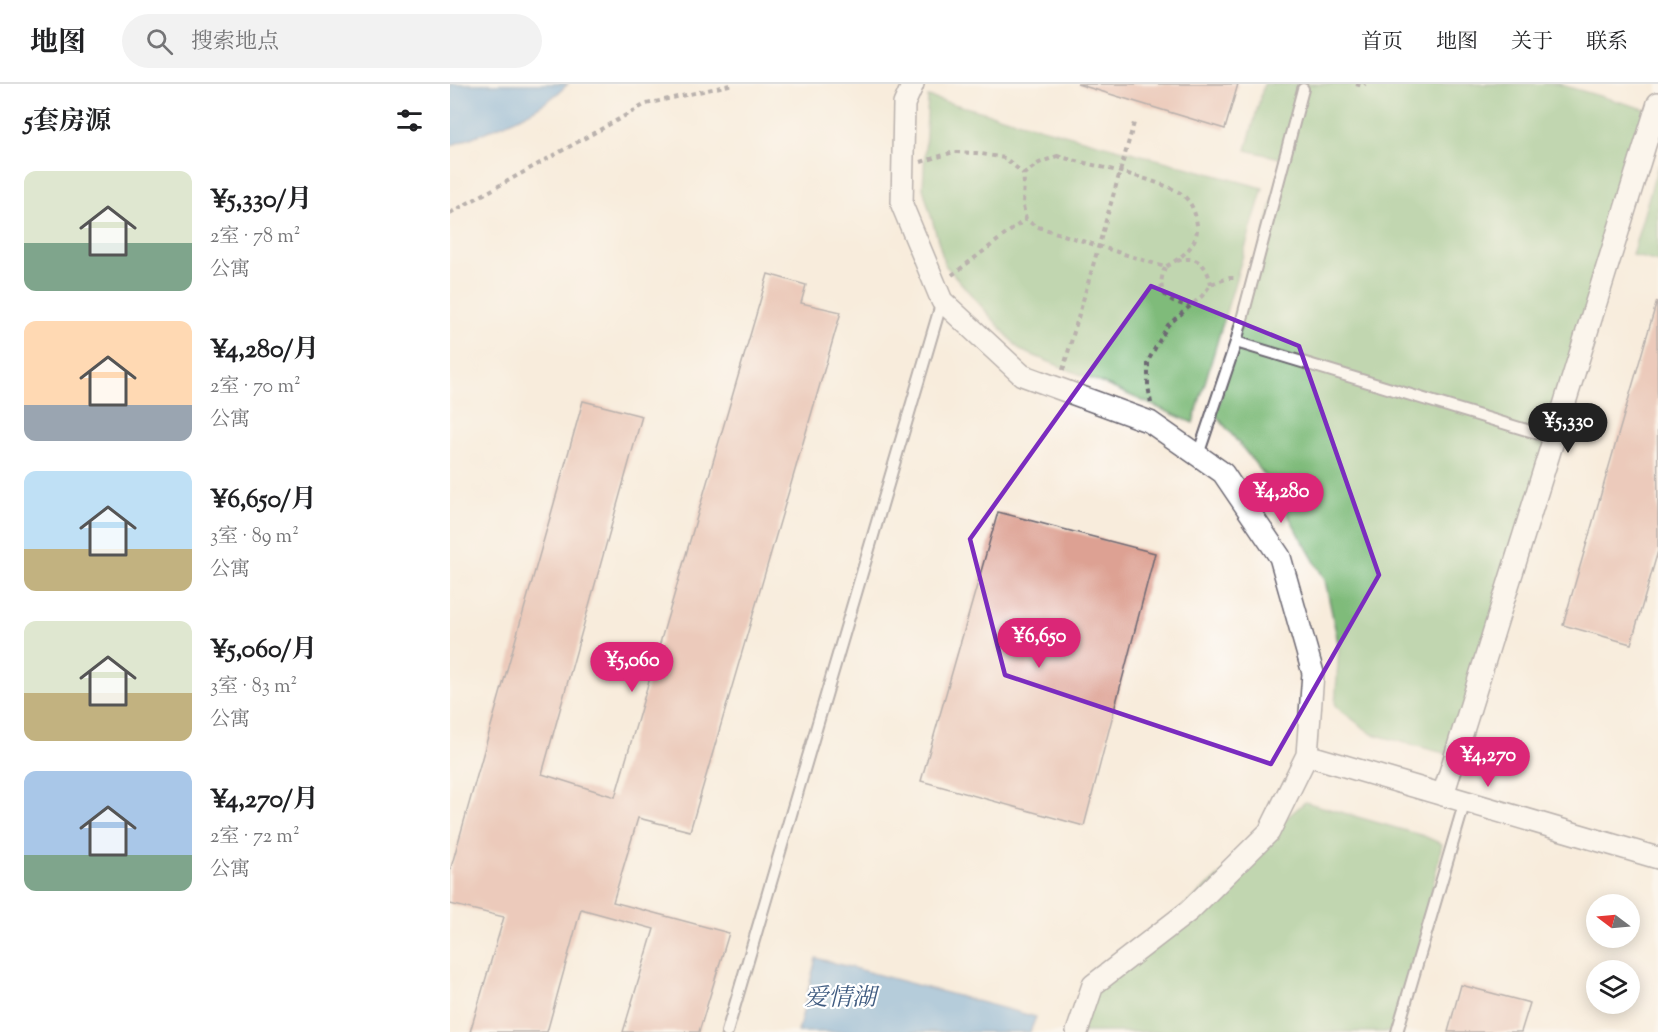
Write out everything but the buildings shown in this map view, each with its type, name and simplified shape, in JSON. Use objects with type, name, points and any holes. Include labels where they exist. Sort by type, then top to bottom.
[{"type":"street","points":[[913,84],[904,104],[902,205],[939,294],[1022,375],[1150,422],[1223,474],[1280,557],[1313,673],[1308,755],[1269,832],[1189,911],[1093,985],[1077,1032]]},
{"type":"street","points":[[1443,795],[1658,103]]},
{"type":"street","points":[[1308,755],[1658,858]]},
{"type":"lane","points":[[1198,455],[1236,342],[1303,89]]},
{"type":"lane","points":[[727,1032],[939,294]]},
{"type":"lane","points":[[1236,342],[1553,438]]},
{"type":"lane","points":[[1397,1032],[1465,801]]},
{"type":"path","points":[[450,213],[646,104],[734,84]]},
{"type":"path","points":[[1356,84],[1363,86],[1365,84]]},
{"type":"path","points":[[1058,388],[1134,123]]},
{"type":"path","points":[[903,168],[954,152],[976,153],[1005,158],[1024,174]]},
{"type":"path","points":[[1024,174],[1039,163],[1057,156],[1167,186],[1185,196],[1196,214],[1198,236],[1188,250],[1165,267],[1161,279],[1163,294],[1170,300],[1188,306]]},
{"type":"path","points":[[1024,174],[1023,206],[1026,219],[1035,226],[1165,267]]},
{"type":"path","points":[[939,294],[1026,219]]},
{"type":"path","points":[[1173,262],[1184,259],[1198,261],[1209,271],[1211,284]]},
{"type":"path","points":[[1150,422],[1152,405],[1148,386],[1148,361],[1168,326],[1202,296],[1211,284],[1229,278],[1252,279]]},
{"type":"highlighted area","points":[[1151,286],[1299,346],[1379,575],[1271,764],[1005,675],[970,539]]},
{"type":"green space","points":[[1264,84],[1558,84],[1655,112],[1455,756],[1372,734],[1335,706],[1339,647],[1325,580],[1267,478],[1216,415],[1284,159],[1246,150]]},
{"type":"green space","points":[[928,97],[1263,188],[1193,423],[1020,350],[945,265],[923,188]]},
{"type":"green space","points":[[1658,165],[1658,262],[1632,255]]},
{"type":"green space","points":[[1305,802],[1424,836],[1442,844],[1412,983],[1397,1032],[1077,1032],[1093,985]]},
{"type":"water","points":[[450,84],[568,84],[542,105],[527,113],[450,146]]},
{"type":"water","name":"爱情湖","points":[[816,958],[1036,1017],[1030,1032],[798,1032]]}]
